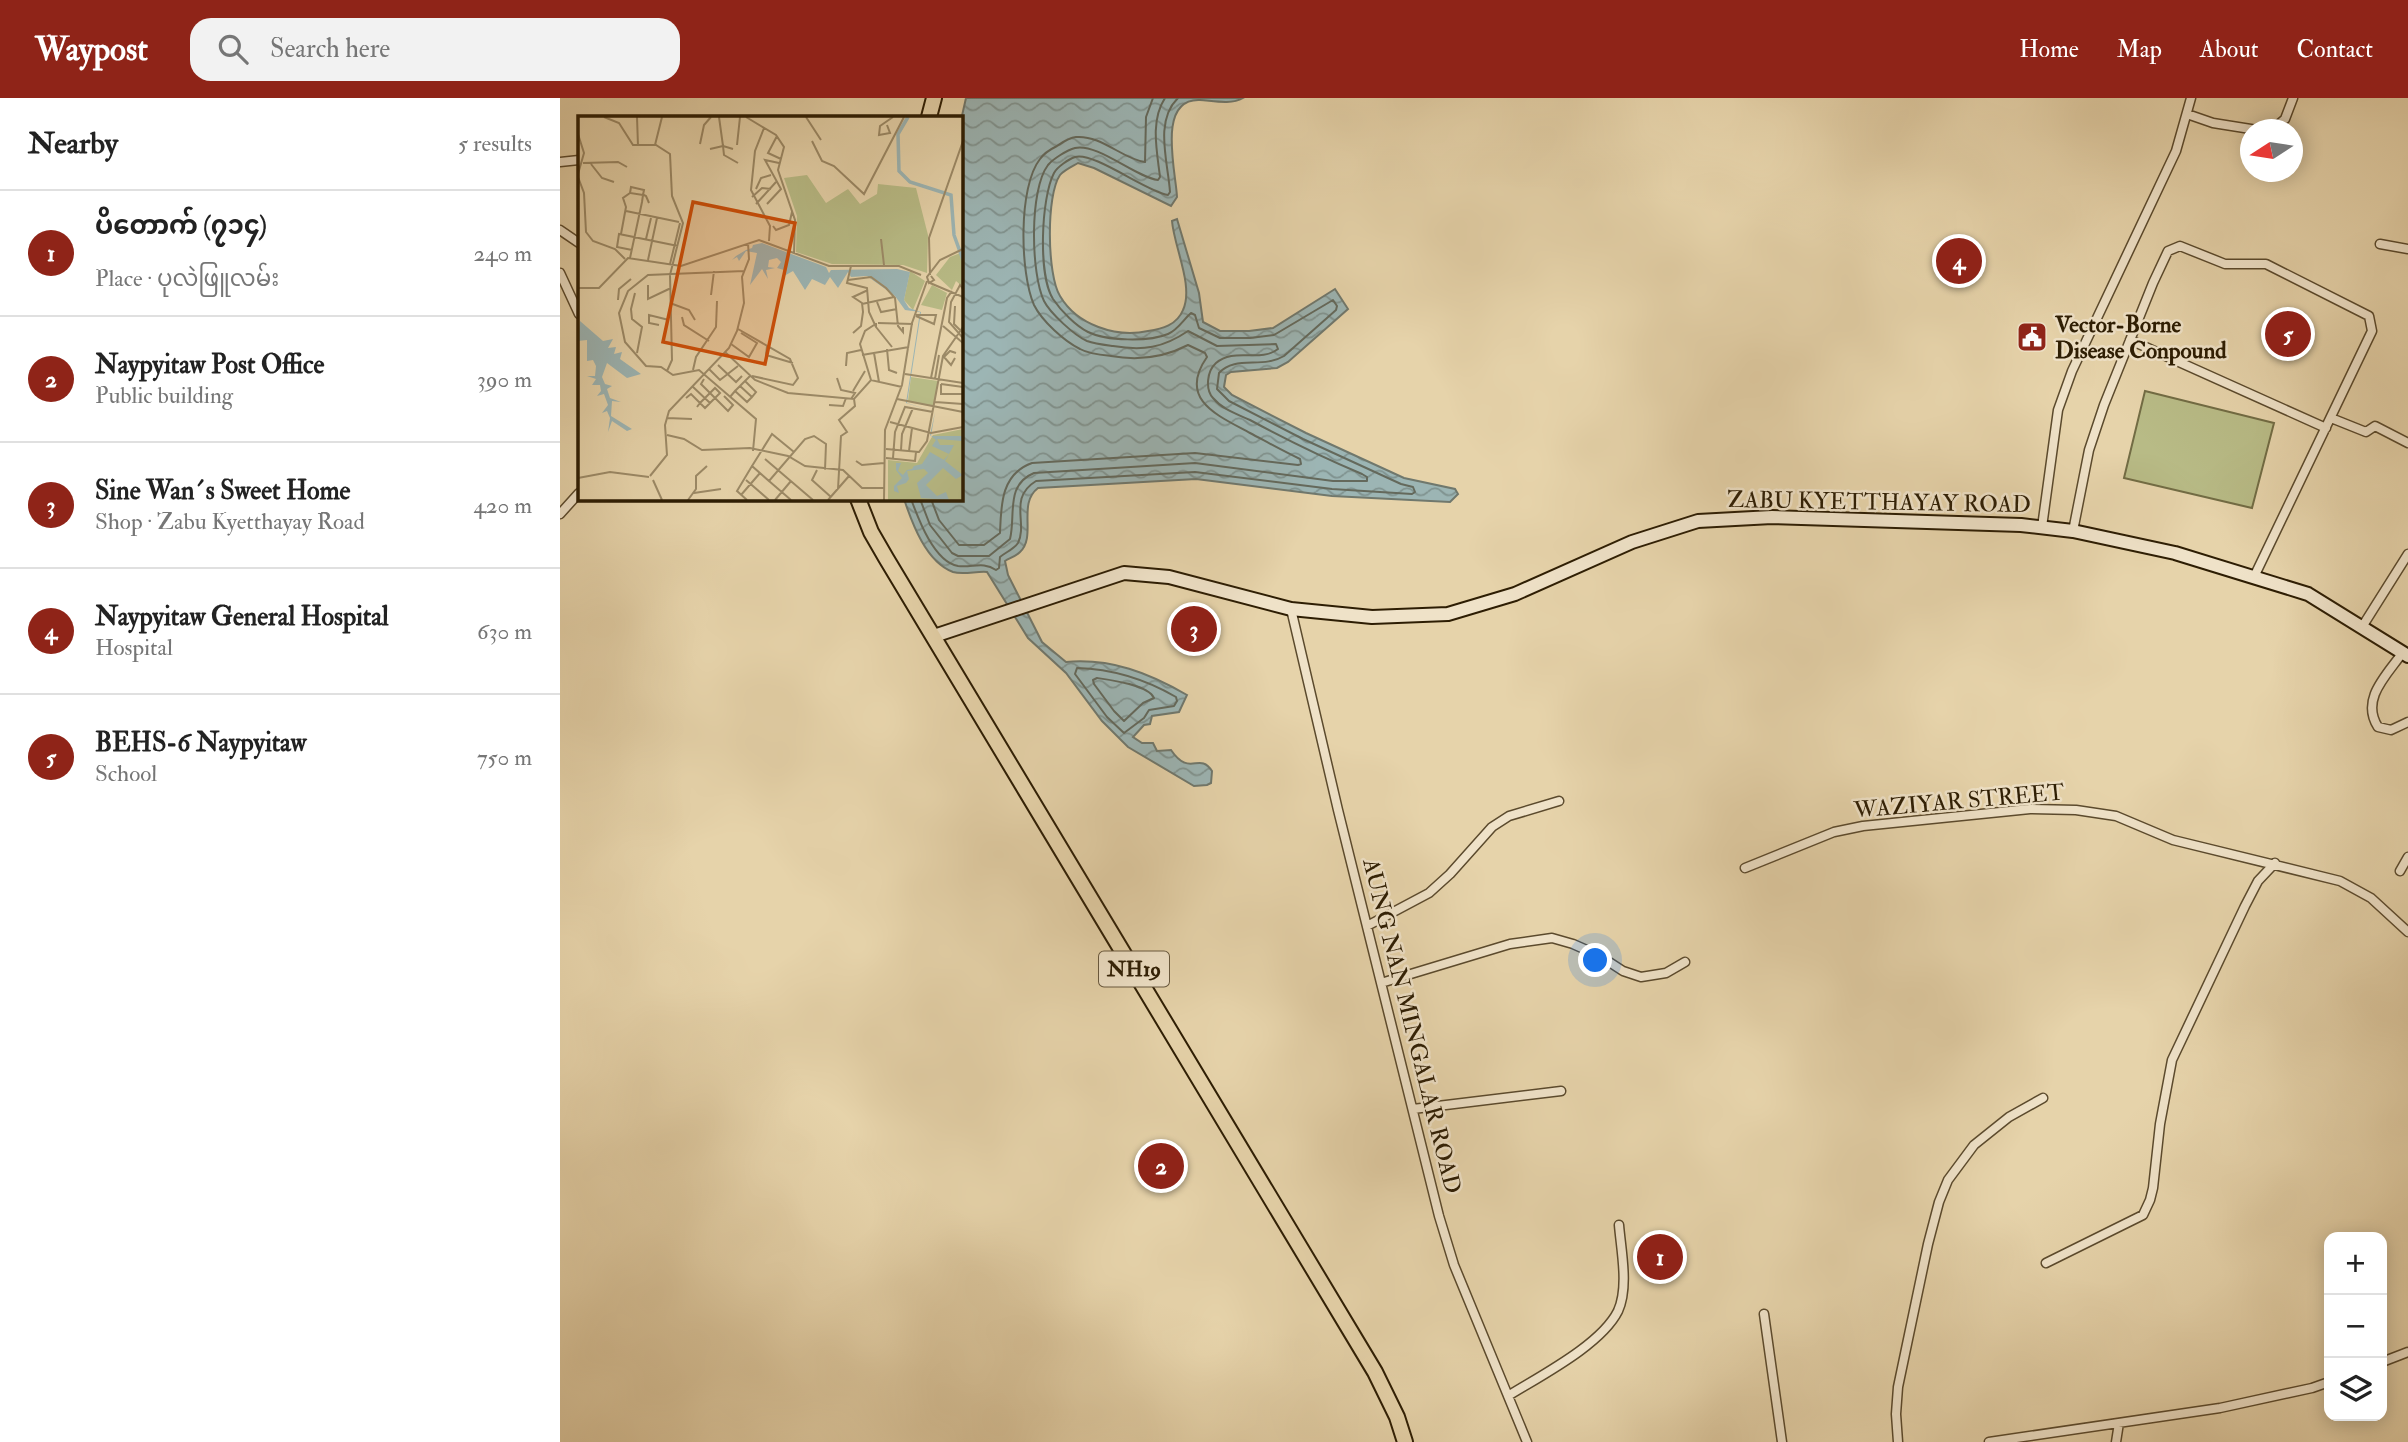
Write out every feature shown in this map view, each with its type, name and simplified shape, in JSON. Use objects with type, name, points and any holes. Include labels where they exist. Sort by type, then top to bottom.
[{"type":"highway","points":[[929,116],[934,98]]},
{"type":"highway","name":"NH19","points":[[858,500],[871,532],[1375,1372],[1398,1417],[1405,1442]]},
{"type":"main road","name":"ZABU KYETTHAYAY ROAD","points":[[934,636],[1124,573],[1169,577],[1291,609],[1372,617],[1448,614],[1515,594],[1632,542],[1698,521],[1772,517],[2042,527],[2175,553],[2308,594],[2405,654]]},
{"type":"street","points":[[2042,527],[2058,410],[2072,371],[2176,151],[2191,98]]},
{"type":"street","points":[[2286,119],[2293,98]]},
{"type":"street","points":[[2187,114],[2213,123],[2240,127]]},
{"type":"street","points":[[560,162],[578,160]]},
{"type":"street","points":[[560,230],[578,242]]},
{"type":"street","points":[[2380,244],[2408,249]]},
{"type":"street","points":[[2073,531],[2089,450],[2104,405],[2168,251],[2180,246],[2225,264],[2266,264],[2369,316],[2372,331],[2254,577]]},
{"type":"street","points":[[560,273],[578,312]]},
{"type":"street","points":[[2130,340],[2326,428]]},
{"type":"street","points":[[2331,418],[2366,432],[2375,426],[2408,443]]},
{"type":"street","points":[[560,514],[578,494]]},
{"type":"street","points":[[2362,626],[2408,554]]},
{"type":"street","name":"AUNG NAN MINGALAR ROAD","points":[[1291,609],[1381,983],[1454,1265],[1527,1442]]},
{"type":"street","points":[[2405,654],[2374,695],[2371,717],[2378,727],[2391,730],[2408,722]]},
{"type":"street","points":[[1367,926],[1429,893],[1492,827],[1509,816],[1559,801]]},
{"type":"street","name":"WAZIYAR STREET","points":[[1745,868],[1794,846],[1853,828],[2030,809],[2076,810],[2116,816],[2173,840],[2340,881],[2371,898],[2408,932]]},
{"type":"street","points":[[2400,871],[2408,857]]},
{"type":"street","points":[[2046,1262],[2143,1214],[2153,1188],[2160,1124],[2172,1060],[2258,881],[2275,863]]},
{"type":"street","points":[[1381,983],[1510,944],[1552,938],[1573,944],[1600,956],[1623,971],[1641,977],[1666,973],[1685,962]]},
{"type":"street","points":[[1413,1109],[1561,1091]]},
{"type":"street","points":[[1898,1442],[1898,1387],[1939,1202],[1959,1163],[1974,1145],[2009,1117],[2043,1098]]},
{"type":"street","points":[[1508,1396],[1571,1357],[1605,1330],[1619,1310],[1623,1286],[1619,1225]]},
{"type":"street","points":[[1765,1314],[1782,1442]]},
{"type":"street","points":[[2387,1360],[2408,1352]]},
{"type":"street","points":[[1989,1442],[2220,1408],[2324,1384]]},
{"type":"street","points":[[2116,1442],[2119,1423]]},
{"type":"green space","points":[[2145,391],[2274,423],[2252,508],[2124,478]]},
{"type":"water","points":[[966,98],[1243,98],[1228,102],[1200,100],[1186,103],[1178,111],[1173,123],[1172,138],[1177,197],[1171,206],[1094,168],[1078,163],[1060,175],[1052,199],[1050,235],[1053,271],[1060,296],[1076,315],[1111,331],[1136,333],[1159,329],[1173,323],[1183,310],[1186,300],[1185,278],[1173,231],[1172,221],[1177,219],[1199,293],[1203,322],[1220,331],[1273,328],[1335,289],[1348,309],[1288,362],[1277,368],[1231,372],[1226,375],[1224,387],[1232,395],[1306,433],[1404,478],[1455,489],[1458,494],[1450,502],[1332,496],[1196,479],[1038,488],[1029,502],[1025,545],[1005,561],[1008,575],[1042,642],[1066,662],[1099,662],[1129,669],[1187,695],[1179,712],[1152,716],[1150,724],[1144,725],[1133,737],[1142,743],[1153,743],[1157,751],[1171,750],[1189,764],[1203,763],[1212,771],[1211,783],[1207,785],[1194,786],[1128,747],[1102,721],[1066,673],[1028,638],[987,572],[957,573],[943,567],[921,541],[907,509],[904,500],[962,500],[962,116]]},
{"type":"place","name":"Naypyitaw General Hospital","points":[[1959,261]]},
{"type":"place","name":"BEHS-6 Naypyitaw","points":[[2288,334]]},
{"type":"place","name":"Vector-Borne Disease Conpound","points":[[2032,337]]},
{"type":"place","name":"Sine Wan´s Sweet Home","points":[[1194,629]]},
{"type":"place","name":"Naypyitaw Post Office","points":[[1161,1166]]},
{"type":"place","name":"ပိတောက် (၇၁၄)","points":[[1660,1257]]}]
